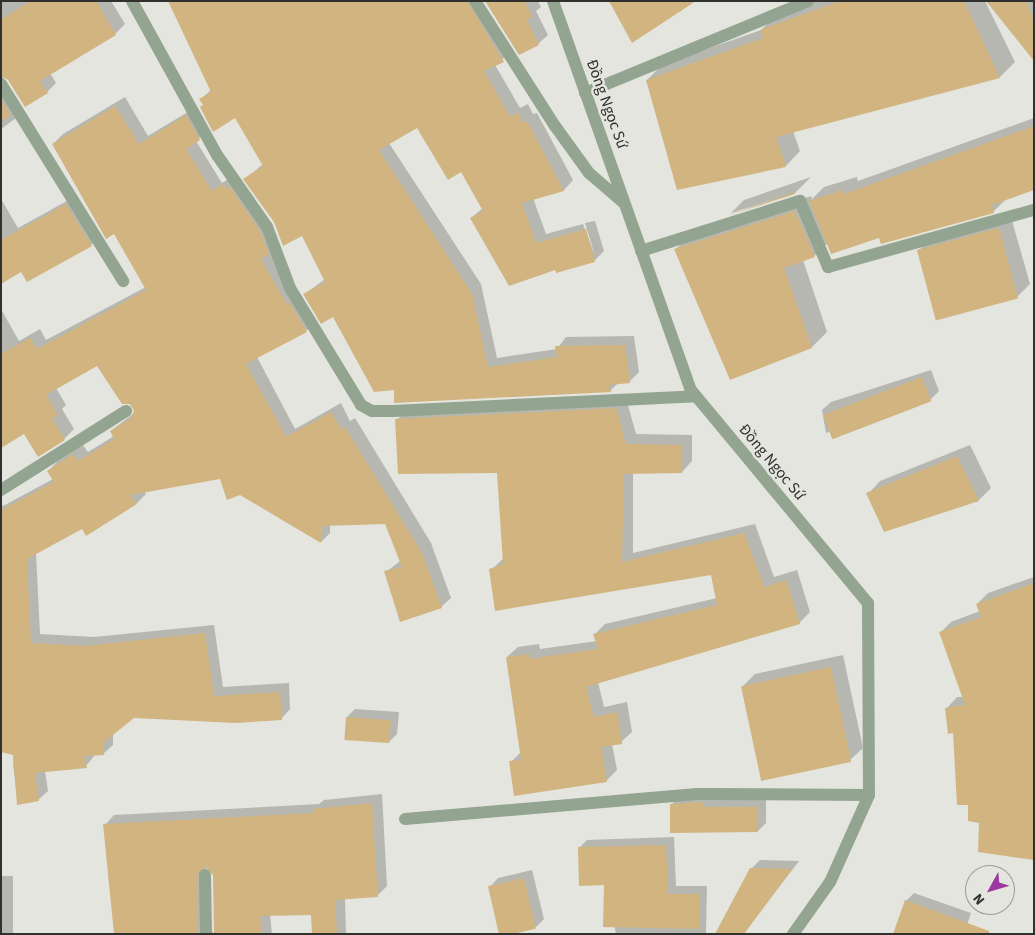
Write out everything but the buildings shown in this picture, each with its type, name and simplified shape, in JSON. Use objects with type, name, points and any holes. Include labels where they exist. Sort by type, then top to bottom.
[{"type":"street","points":[[132,1],[216,155],[267,227],[290,288],[361,405],[372,412],[696,396]]},
{"type":"street","points":[[475,1],[555,126],[589,173],[625,204]]},
{"type":"street","name":"Đồng Ngọc Sứ","points":[[553,1],[691,390],[868,603],[869,795],[830,882],[793,934]]},
{"type":"street","points":[[585,93],[808,1]]},
{"type":"street","points":[[1,84],[123,280]]},
{"type":"street","points":[[642,251],[800,201],[828,267],[1034,210]]},
{"type":"street","points":[[1,490],[126,411]]},
{"type":"street","points":[[405,819],[697,794],[869,795]]},
{"type":"street","points":[[205,875],[206,934]]}]
